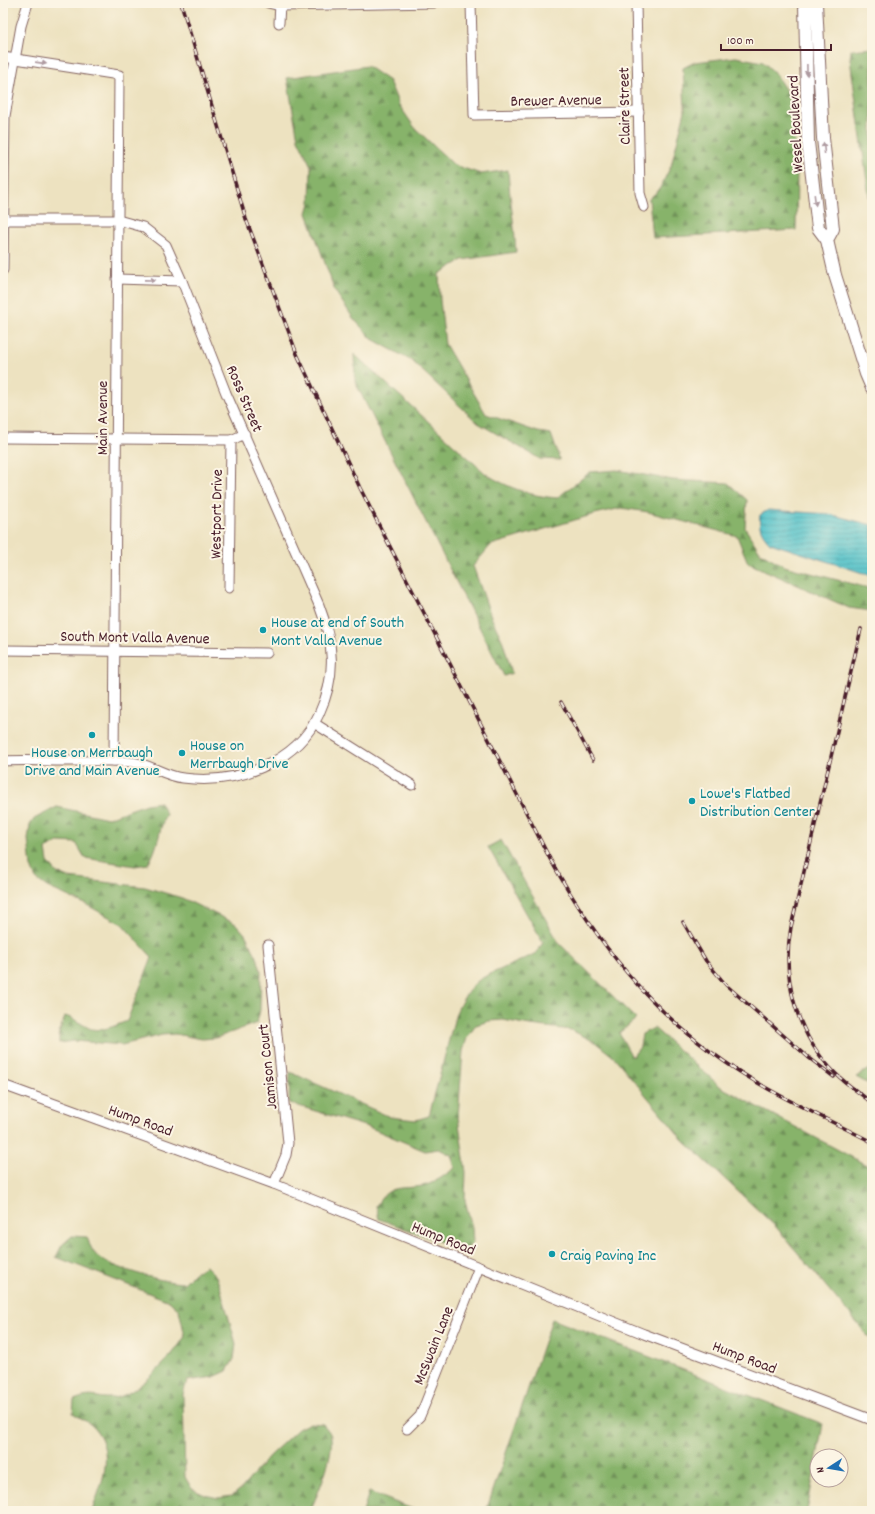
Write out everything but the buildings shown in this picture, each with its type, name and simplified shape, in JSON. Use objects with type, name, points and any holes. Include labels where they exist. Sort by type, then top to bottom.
[{"type":"main road","name":"Wesel Boulevard","points":[[805,3],[808,142],[818,228],[827,240],[837,281],[866,374],[872,388]]},
{"type":"main road","name":"Wesel Boulevard","points":[[816,3],[823,138],[833,229],[827,240]]},
{"type":"street","points":[[3,270],[5,116],[21,26],[28,3]]},
{"type":"street","points":[[268,3],[434,3]]},
{"type":"street","name":"Brewer Avenue","points":[[471,3],[474,115],[639,112]]},
{"type":"street","name":"Claire Street","points":[[636,3],[640,193],[644,207]]},
{"type":"street","points":[[279,23],[280,4]]},
{"type":"street","points":[[3,57],[16,59]]},
{"type":"street","name":"Main Avenue","points":[[16,59],[119,75],[114,761]]},
{"type":"street","name":"Ross Street","points":[[3,220],[118,220],[143,227],[160,239],[171,254],[226,393],[319,606],[331,640],[332,660],[330,680],[324,702],[314,723],[304,737],[269,764],[241,775],[207,779],[182,778],[132,762],[3,761]]},
{"type":"street","points":[[118,279],[182,280]]},
{"type":"street","points":[[3,438],[231,440],[245,434]]},
{"type":"street","name":"Westport Drive","points":[[229,588],[231,440]]},
{"type":"street","name":"South Mont Valla Avenue","points":[[3,650],[267,653]]},
{"type":"street","points":[[314,723],[412,785]]},
{"type":"street","name":"Jamison Court","points":[[268,945],[288,1143],[286,1155],[274,1184]]},
{"type":"street","name":"Hump Road","points":[[3,1085],[274,1184],[644,1334],[872,1420]]},
{"type":"street","name":"McSwain Lane","points":[[407,1429],[420,1416],[479,1267]]},
{"type":"green space","points":[[872,48],[872,218],[850,59],[851,50]]},
{"type":"green space","points":[[736,57],[763,62],[773,71],[789,95],[792,108],[797,174],[796,230],[653,238],[649,199],[659,190],[671,166],[685,111],[683,68],[695,62]]},
{"type":"green space","points":[[367,66],[389,81],[399,105],[415,128],[454,165],[481,174],[508,170],[516,252],[462,260],[439,274],[440,300],[445,344],[486,414],[538,432],[551,434],[560,460],[540,459],[478,423],[412,361],[372,339],[353,318],[335,291],[307,213],[310,203],[311,166],[298,139],[287,78]]},
{"type":"green space","points":[[354,354],[486,474],[520,490],[557,498],[590,472],[617,470],[673,480],[728,483],[747,500],[745,528],[760,552],[784,566],[872,589],[872,611],[849,608],[748,563],[737,536],[648,512],[621,508],[595,514],[491,545],[473,566],[492,619],[503,642],[512,673],[504,676],[355,382]]},
{"type":"green space","points":[[160,802],[166,814],[152,858],[148,864],[135,866],[85,858],[76,843],[58,842],[46,849],[48,862],[57,873],[69,878],[145,887],[182,898],[236,924],[245,934],[257,957],[261,971],[260,1010],[257,1023],[216,1038],[202,1039],[175,1034],[162,1035],[122,1045],[74,1041],[59,1043],[59,1032],[65,1016],[96,1030],[118,1025],[127,1021],[152,957],[122,924],[85,904],[47,887],[36,879],[31,867],[28,839],[30,825],[34,819],[57,807],[108,818],[146,804]]},
{"type":"green space","points":[[501,840],[559,943],[636,1019],[619,1033],[632,1057],[640,1047],[642,1034],[654,1028],[721,1087],[872,1168],[872,1341],[776,1227],[683,1140],[615,1058],[595,1042],[571,1030],[503,1020],[489,1021],[476,1025],[467,1038],[463,1051],[458,1117],[466,1172],[465,1200],[472,1227],[473,1242],[465,1251],[379,1219],[376,1206],[386,1194],[391,1191],[401,1188],[426,1185],[455,1168],[451,1155],[439,1149],[425,1151],[371,1128],[289,1103],[290,1072],[390,1117],[416,1120],[429,1116],[456,1013],[466,995],[479,980],[535,954],[543,942],[488,847]]},
{"type":"green space","points":[[872,1067],[872,1086],[856,1077]]},
{"type":"green space","points":[[72,1236],[87,1237],[91,1247],[98,1257],[108,1263],[142,1275],[166,1281],[184,1283],[194,1273],[206,1266],[216,1276],[236,1344],[234,1359],[227,1371],[214,1377],[187,1381],[183,1394],[185,1477],[192,1489],[205,1495],[218,1498],[232,1496],[242,1488],[269,1456],[298,1429],[310,1423],[323,1424],[331,1435],[330,1454],[325,1475],[310,1511],[92,1511],[102,1481],[105,1450],[102,1440],[94,1427],[73,1413],[74,1400],[86,1396],[113,1398],[122,1396],[132,1391],[154,1374],[172,1354],[185,1336],[179,1310],[169,1301],[56,1257],[62,1245]]},
{"type":"green space","points":[[552,1319],[823,1424],[819,1448],[809,1448],[809,1488],[811,1488],[807,1511],[486,1511]]},
{"type":"green space","points":[[369,1492],[418,1511],[363,1511]]},
{"type":"water","points":[[768,510],[829,514],[872,525],[872,576],[770,543],[760,527],[760,515]]},
{"type":"railway","points":[[181,3],[246,219],[297,354],[360,488],[550,859],[568,889],[605,945],[626,971],[648,996],[697,1041],[725,1062],[760,1084],[797,1105],[872,1142]]},
{"type":"railway","points":[[861,629],[791,927],[788,947],[788,966],[795,1005],[802,1024],[811,1041],[822,1058],[835,1073],[868,1100]]},
{"type":"railway","points":[[561,702],[593,760]]},
{"type":"railway","points":[[683,922],[706,961],[726,985],[808,1057],[834,1077]]},
{"type":"place","name":"House at end of South Mont Valla Avenue","points":[[263,630]]},
{"type":"place","name":"House on Merrbaugh Drive and Main Avenue","points":[[92,735]]},
{"type":"place","name":"House on Merrbaugh Drive","points":[[182,753]]},
{"type":"place","name":"Lowe's Flatbed Distribution Center","points":[[692,801]]},
{"type":"place","name":"Craig Paving Inc","points":[[552,1254]]}]
